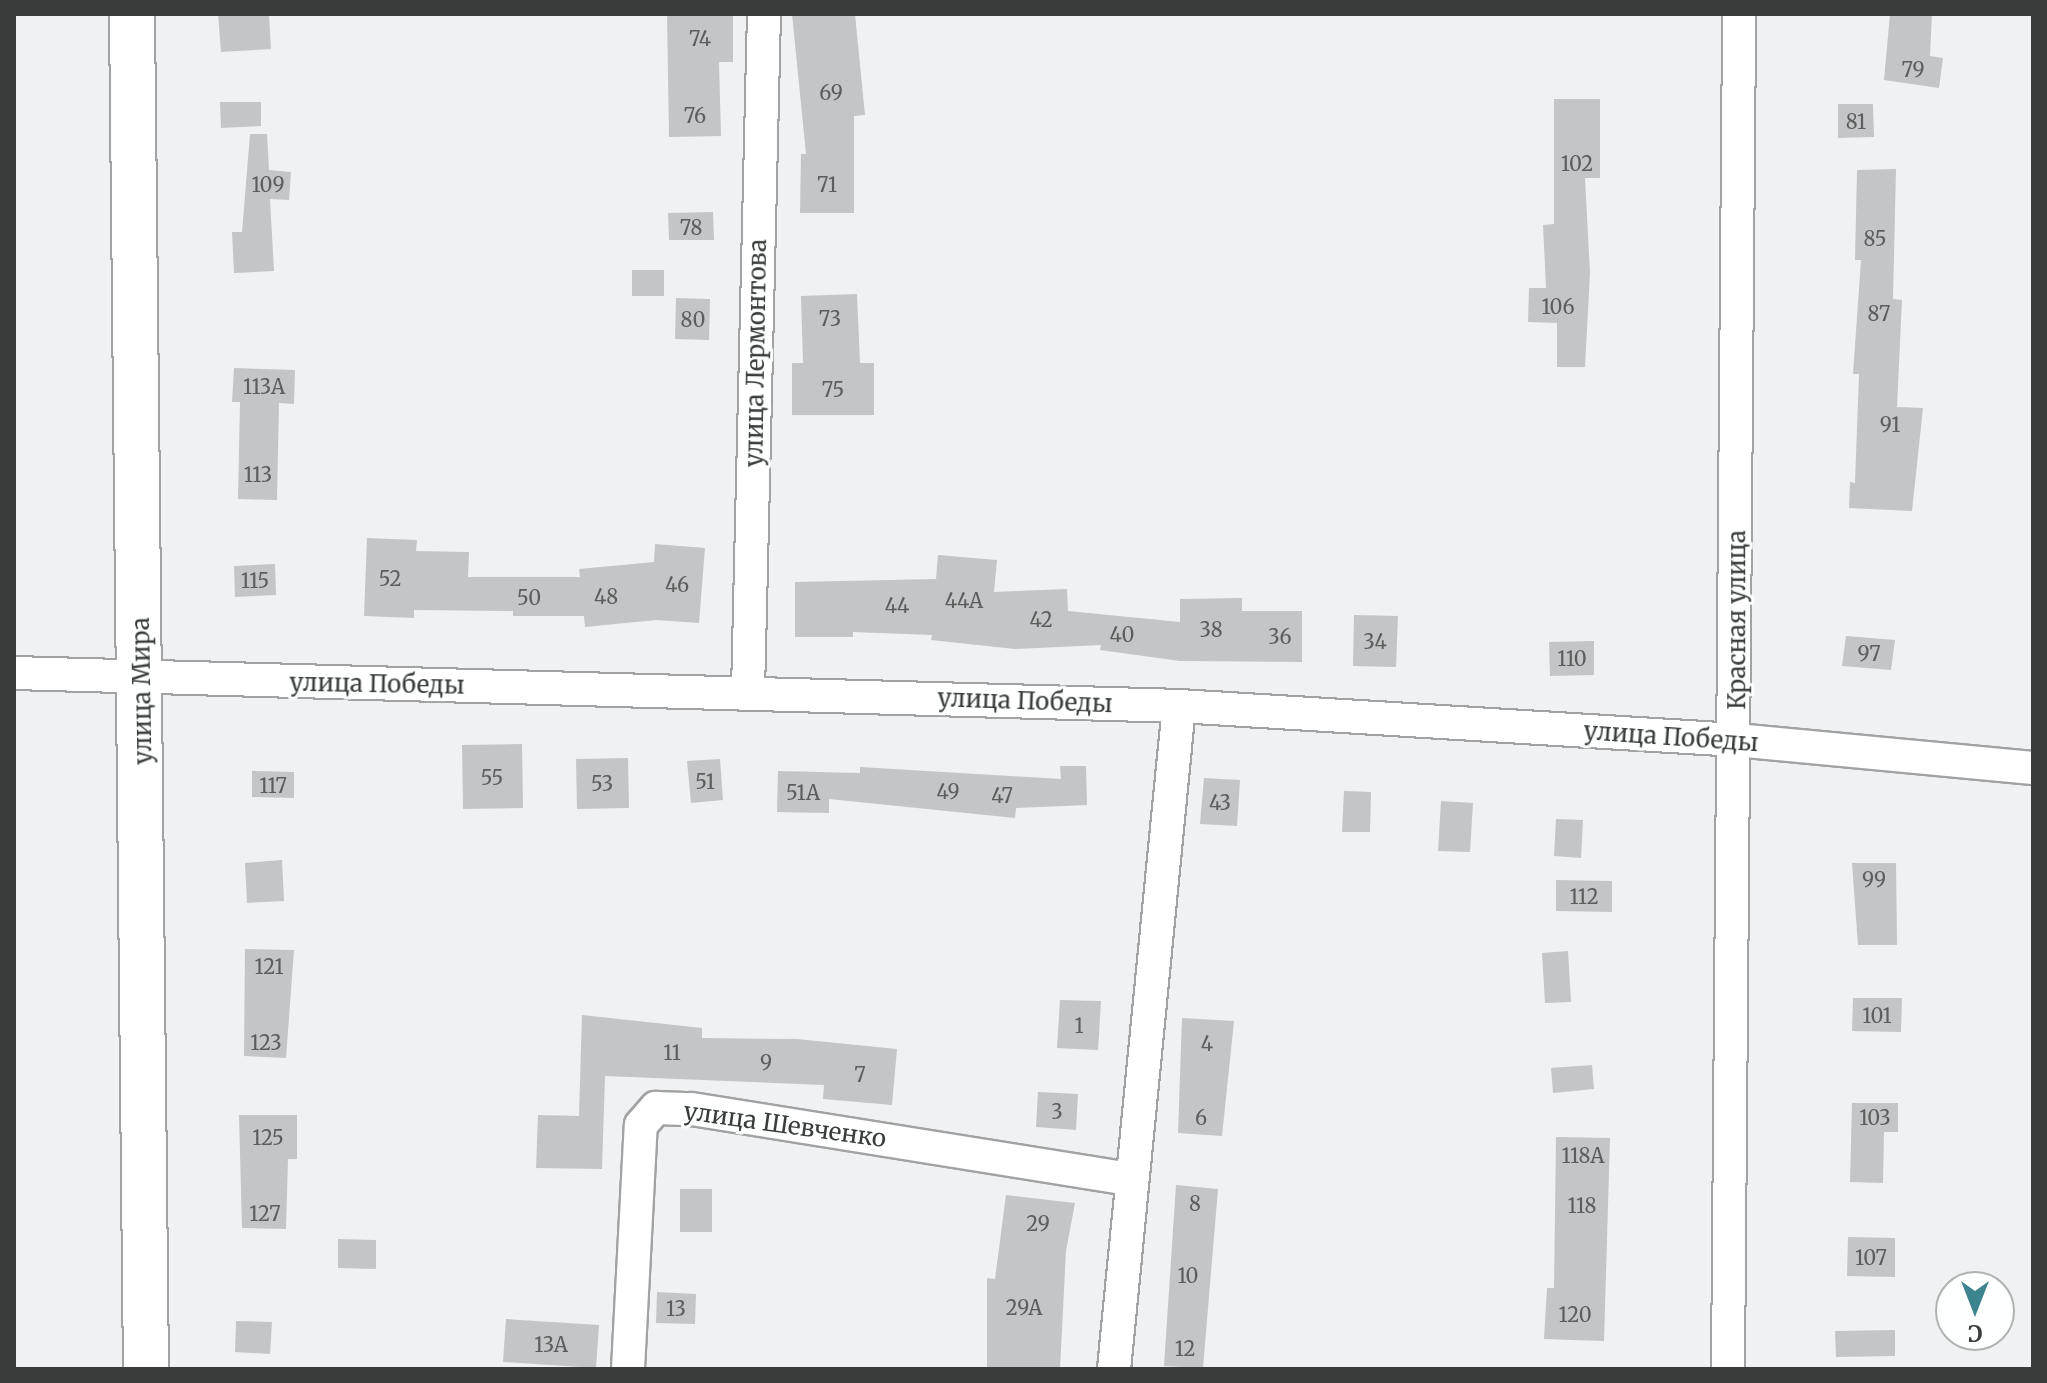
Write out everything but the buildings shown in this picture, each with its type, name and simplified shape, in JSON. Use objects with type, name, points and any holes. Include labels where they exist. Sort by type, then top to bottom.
[{"type":"main road","name":"улица Мира","points":[[132,14],[142,679],[146,1369]]},
{"type":"street","name":"улица Лермонтова","points":[[748,692],[764,14]]},
{"type":"street","name":"Красная улица","points":[[1728,1369],[1736,740],[1739,14]]},
{"type":"street","name":"улица Победы","points":[[14,673],[1179,706],[1736,740],[2033,768]]},
{"type":"street","points":[[1114,1369],[1179,706]]},
{"type":"street","name":"улица Шевченко","points":[[628,1369],[641,1125],[656,1108],[692,1109],[1131,1179]]}]
